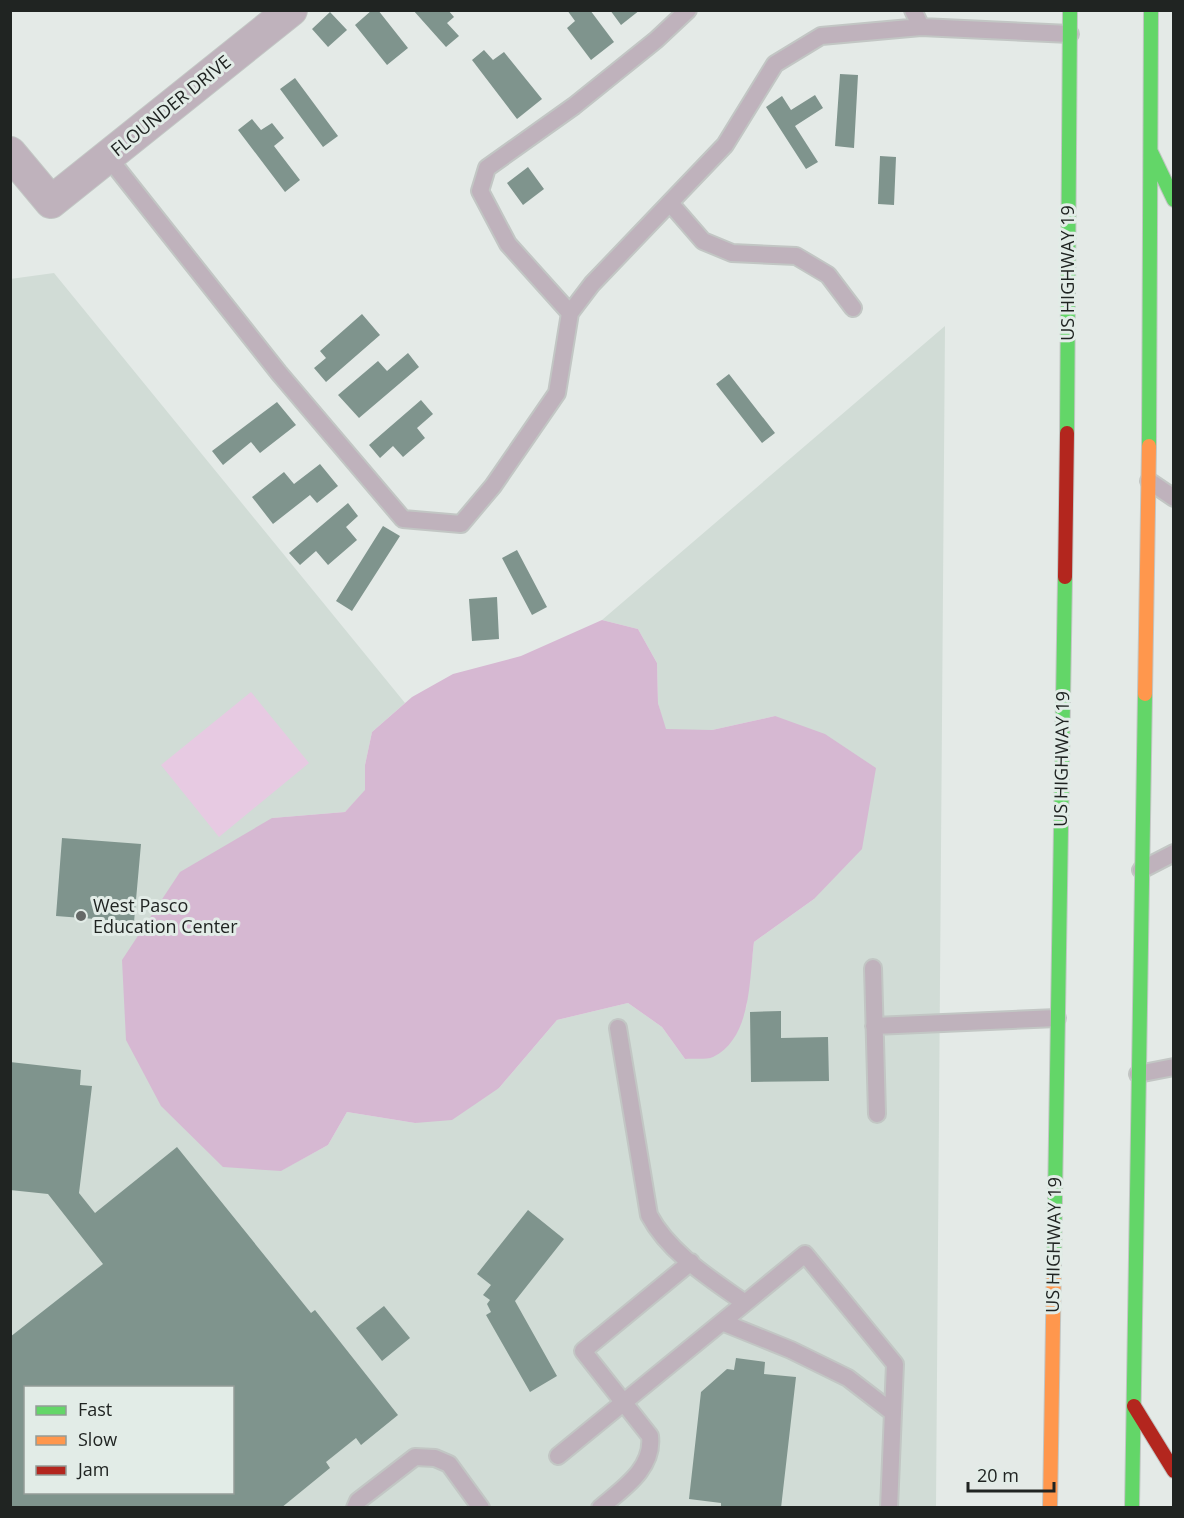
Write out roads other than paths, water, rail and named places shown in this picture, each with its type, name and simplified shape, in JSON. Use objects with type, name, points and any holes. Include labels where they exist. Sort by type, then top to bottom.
[{"type":"main road","name":"US HIGHWAY 19","points":[[1050,1508],[1070,10]]},
{"type":"main road","points":[[1132,1508],[1149,481],[1151,10]]},
{"type":"main road","points":[[1150,152],[1173,200]]},
{"type":"main road","points":[[1134,1405],[1173,1471]]},
{"type":"street","name":"FLOUNDER DRIVE","points":[[10,153],[51,202],[291,10]]},
{"type":"lane","points":[[570,313],[508,244],[480,191],[487,168],[574,106],[656,40],[688,10]]},
{"type":"lane","points":[[913,10],[921,27]]},
{"type":"lane","points":[[108,157],[279,373],[403,519],[461,524],[493,486],[557,393],[570,313],[592,284],[725,145],[775,64],[821,36],[921,27],[1070,34]]},
{"type":"lane","points":[[670,203],[703,241],[732,253],[796,256],[828,275],[852,308]]},
{"type":"lane","points":[[1149,481],[1173,498]]},
{"type":"lane","points":[[1141,870],[1173,853]]},
{"type":"lane","points":[[873,968],[877,1113]]},
{"type":"lane","points":[[874,1026],[1058,1018]]},
{"type":"lane","points":[[618,1028],[649,1215],[658,1230],[691,1262],[745,1303]]},
{"type":"lane","points":[[1138,1074],[1173,1067]]},
{"type":"lane","points":[[558,1456],[805,1254],[895,1364],[889,1508]]},
{"type":"lane","points":[[600,1508],[643,1468],[651,1446],[650,1436],[583,1351],[691,1262]]},
{"type":"lane","points":[[722,1322],[791,1350],[848,1378],[892,1412]]},
{"type":"lane","points":[[355,1508],[358,1501],[415,1457],[435,1458],[448,1464],[482,1508]]},
{"type":"place","name":"West Pasco Education Center","points":[[81,916]]}]
